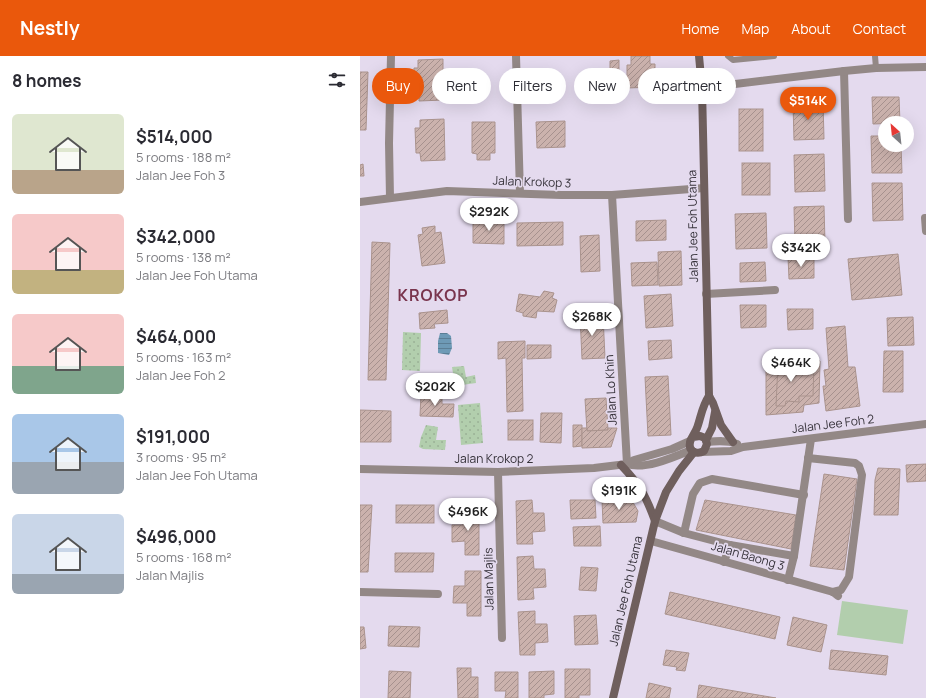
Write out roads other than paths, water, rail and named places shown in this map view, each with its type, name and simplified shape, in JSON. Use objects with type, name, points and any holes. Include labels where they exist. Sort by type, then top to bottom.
[{"type":"street","points":[[390,198],[389,144],[391,56]]},
{"type":"street","points":[[516,56],[520,193]]},
{"type":"street","name":"Jalan Jee Foh Utama","points":[[699,56],[700,68]]},
{"type":"street","points":[[736,84],[876,68],[926,68]]},
{"type":"street","points":[[844,71],[848,220]]},
{"type":"street","name":"Jalan Jee Foh Utama","points":[[702,104],[709,396]]},
{"type":"street","name":"Jalan Krokop 3","points":[[360,202],[447,191],[561,195],[612,195],[704,188]]},
{"type":"street","name":"Jalan Lo Khin","points":[[612,195],[624,465]]},
{"type":"street","points":[[925,218],[926,231]]},
{"type":"street","points":[[706,294],[775,290]]},
{"type":"street","points":[[694,447],[703,405],[709,396],[721,424],[733,442]]},
{"type":"street","points":[[694,447],[706,449],[706,441],[712,428],[715,411]]},
{"type":"street","name":"Jalan Jee Foh 2","points":[[694,447],[731,451],[743,447],[926,424]]},
{"type":"street","points":[[694,447],[700,436],[706,441],[719,440],[733,442],[743,447]]},
{"type":"street","points":[[788,580],[794,556],[804,495],[811,439]]},
{"type":"street","name":"Jalan Jee Foh Utama","points":[[614,698],[655,521],[666,492],[694,447]]},
{"type":"street","name":"Jalan Krokop 2","points":[[360,468],[498,472],[564,470],[624,465],[634,467],[674,457],[694,447]]},
{"type":"street","name":"Jalan Baong 3","points":[[651,541],[836,594],[841,590],[849,576],[862,475],[859,466],[855,463],[808,458]]},
{"type":"street","points":[[624,465],[648,500],[655,521],[684,534],[730,545],[794,556]]},
{"type":"street","name":"Jalan Majlis","points":[[498,472],[502,638]]},
{"type":"street","points":[[684,534],[693,494],[700,483],[712,478],[804,495]]},
{"type":"street","points":[[724,562],[730,545]]},
{"type":"street","points":[[360,592],[438,594]]},
{"type":"lane","points":[[728,56],[733,60],[774,56]]},
{"type":"lane","points":[[875,56],[876,68]]},
{"type":"water","points":[[440,333],[447,333],[451,336],[452,348],[449,355],[438,353]]},
{"type":"district","name":"KROKOP","points":[[433,295]]}]
